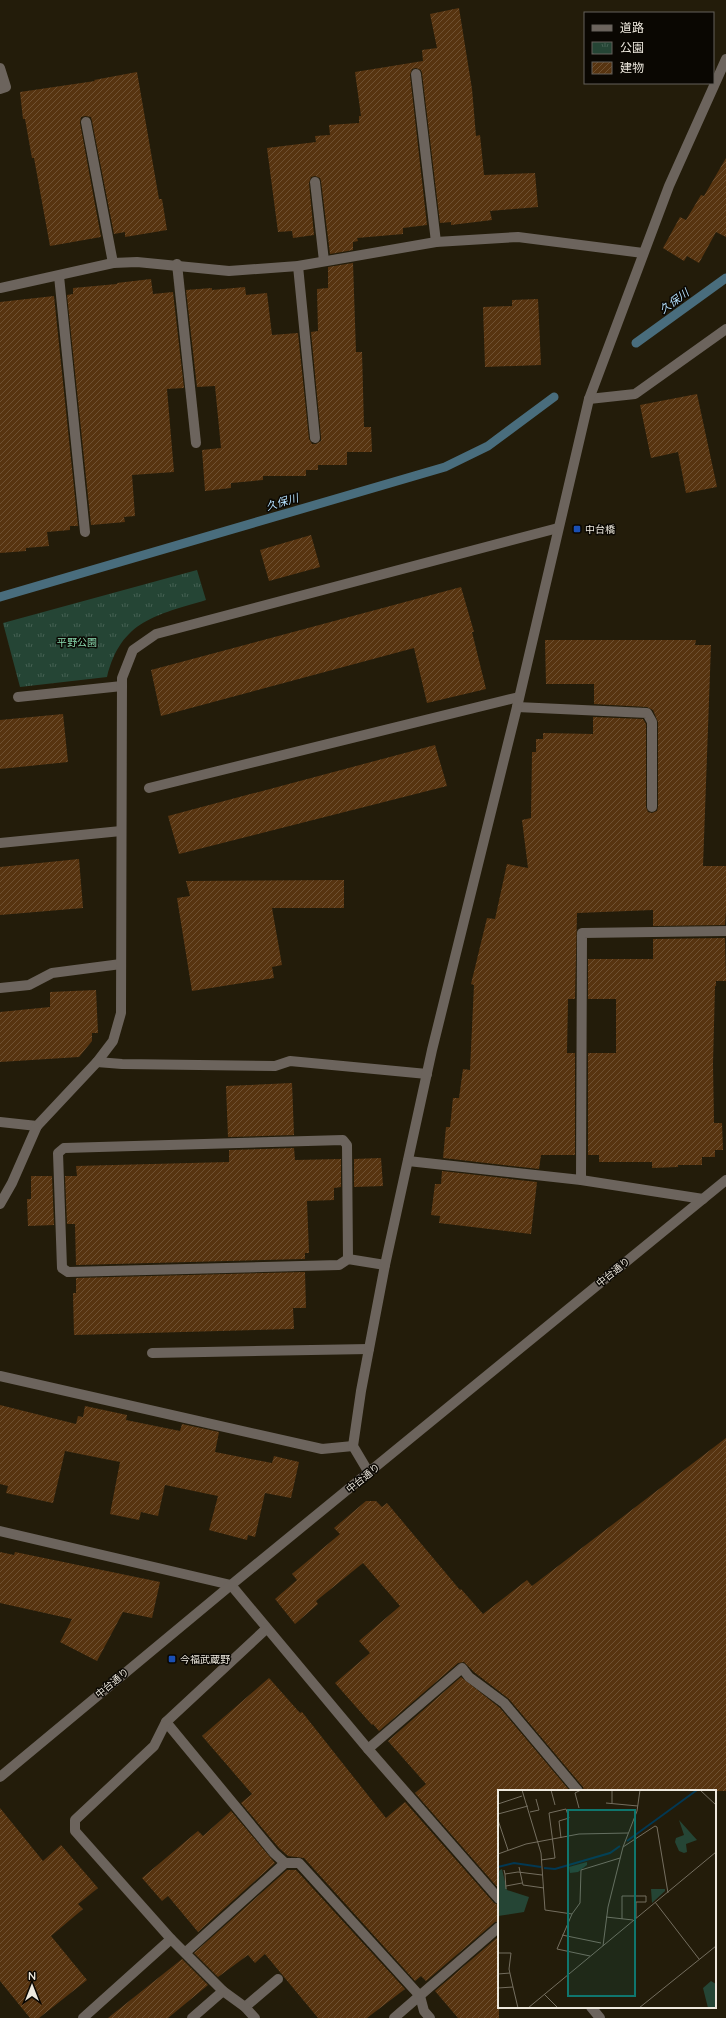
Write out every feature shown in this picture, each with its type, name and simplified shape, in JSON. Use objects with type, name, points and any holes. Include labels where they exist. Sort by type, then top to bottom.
[{"type":"street","points":[[369,1473],[353,1446],[385,1265],[427,1074],[518,702],[589,399],[669,186],[726,59]]},
{"type":"street","points":[[0,68],[6,87],[0,89]]},
{"type":"street","points":[[416,74],[436,242]]},
{"type":"street","points":[[86,122],[113,263]]},
{"type":"street","points":[[316,182],[324,261]]},
{"type":"street","points":[[0,288],[113,263],[137,262],[176,264],[229,270],[298,266],[436,242],[518,237],[643,253]]},
{"type":"street","points":[[176,264],[196,443]]},
{"type":"street","points":[[298,266],[316,438]]},
{"type":"street","points":[[59,276],[85,532]]},
{"type":"street","points":[[589,399],[635,394],[726,329]]},
{"type":"street","points":[[0,1204],[12,1183],[37,1126],[97,1062],[113,1041],[121,1013],[122,678],[133,650],[156,634],[558,528]]},
{"type":"street","points":[[18,697],[122,686]]},
{"type":"street","points":[[149,788],[518,702],[647,713],[652,722],[652,807]]},
{"type":"street","points":[[0,843],[121,830]]},
{"type":"street","points":[[582,1180],[582,933],[726,931]]},
{"type":"street","points":[[0,988],[29,985],[52,973],[121,964]]},
{"type":"street","points":[[97,1062],[122,1064],[275,1066],[290,1060],[427,1074]]},
{"type":"street","points":[[0,1122],[37,1126]]},
{"type":"street","points":[[348,1259],[347,1145],[343,1140],[64,1148],[58,1153],[62,1268],[68,1272],[338,1265],[348,1259],[385,1265]]},
{"type":"street","points":[[408,1161],[582,1180],[703,1199]]},
{"type":"street","name":"中台通り","points":[[0,1777],[231,1585],[726,1180]]},
{"type":"street","points":[[152,1353],[369,1349]]},
{"type":"street","points":[[0,1376],[322,1449],[353,1446]]},
{"type":"street","points":[[0,1531],[231,1585],[266,1629],[368,1749],[498,1898]]},
{"type":"street","points":[[255,2018],[245,2007],[223,1991],[186,1952],[171,1939],[76,1831],[76,1820],[154,1746],[166,1722],[266,1629]]},
{"type":"street","points":[[368,1749],[462,1668],[469,1677],[504,1703],[577,1790]]},
{"type":"street","points":[[166,1722],[274,1853],[285,1863]]},
{"type":"street","points":[[186,1952],[285,1863],[299,1863],[420,1996],[424,2011],[430,2018]]},
{"type":"street","points":[[394,2018],[498,1928]]},
{"type":"street","points":[[83,2018],[171,1939]]},
{"type":"street","points":[[245,2007],[278,1979]]},
{"type":"street","points":[[192,2018],[223,1991]]},
{"type":"street","points":[[592,2008],[600,2018]]},
{"type":"green space","name":"平野公園","points":[[197,570],[206,600],[172,610],[143,623],[121,643],[113,658],[107,677],[20,687],[3,623]]},
{"type":"building","points":[[459,8],[472,89],[476,136],[480,135],[484,175],[535,173],[538,207],[490,211],[492,220],[451,225],[451,222],[440,223],[422,73],[421,70],[416,68],[412,69],[410,75],[427,225],[403,228],[403,234],[357,238],[358,241],[353,242],[353,250],[330,254],[321,181],[320,178],[315,176],[311,177],[309,183],[314,235],[293,238],[292,231],[278,232],[267,148],[316,142],[315,136],[330,135],[329,125],[359,123],[359,116],[361,116],[355,72],[423,61],[422,50],[437,48],[430,14]]},
{"type":"building","points":[[137,72],[159,199],[162,199],[167,230],[125,237],[125,232],[114,234],[92,121],[91,117],[85,116],[81,117],[80,123],[101,237],[50,246],[34,158],[32,158],[25,119],[23,119],[20,92],[95,81],[94,80]]},
{"type":"building","points":[[726,158],[726,237],[716,232],[699,263],[687,256],[684,261],[663,248],[680,217],[686,220],[701,195],[704,196]]},
{"type":"building","points":[[353,263],[356,352],[362,352],[364,427],[371,427],[372,452],[347,452],[347,465],[318,465],[318,470],[306,470],[306,476],[263,476],[263,480],[231,483],[231,488],[205,491],[202,450],[221,448],[215,386],[197,387],[186,290],[212,288],[212,290],[245,287],[246,295],[267,293],[272,335],[298,333],[309,439],[312,444],[316,444],[321,441],[321,437],[311,332],[318,331],[317,289],[328,288],[328,267]]},
{"type":"building","points":[[151,279],[153,294],[173,292],[184,388],[167,389],[174,472],[132,475],[135,516],[124,517],[125,522],[91,525],[67,295],[73,294],[73,288]]},
{"type":"building","points":[[54,296],[78,526],[70,526],[70,530],[47,532],[49,546],[26,548],[26,551],[0,553],[0,302]]},
{"type":"building","points":[[538,299],[541,365],[485,367],[483,307],[512,306],[512,300]]},
{"type":"building","points":[[697,394],[717,487],[686,493],[678,452],[651,458],[640,405]]},
{"type":"building","points":[[311,535],[320,567],[269,581],[260,550]]},
{"type":"building","points":[[461,587],[474,632],[472,632],[486,689],[427,703],[414,648],[161,716],[151,670]]},
{"type":"building","points":[[545,640],[696,640],[695,645],[711,645],[703,866],[726,866],[726,910],[725,925],[653,926],[653,910],[577,913],[575,999],[568,999],[567,1053],[575,1053],[575,1155],[541,1155],[539,1169],[443,1158],[446,1127],[450,1127],[453,1098],[459,1098],[463,1069],[470,1070],[474,985],[471,984],[487,918],[495,919],[507,864],[528,868],[522,820],[531,818],[532,752],[536,752],[536,739],[543,739],[543,733],[593,734],[593,717],[643,719],[646,724],[646,807],[648,812],[652,813],[657,811],[658,807],[658,722],[653,710],[647,707],[594,704],[594,684],[546,684]]},
{"type":"building","points":[[63,714],[68,762],[0,769],[0,720]]},
{"type":"building","points":[[435,745],[447,786],[179,854],[168,816]]},
{"type":"building","points":[[79,859],[83,908],[0,915],[0,867]]},
{"type":"building","points":[[344,880],[344,908],[272,908],[282,965],[272,967],[274,978],[192,991],[177,898],[190,896],[186,881]]},
{"type":"building","points":[[725,938],[726,981],[716,981],[715,986],[713,1064],[714,1123],[722,1123],[723,1150],[715,1150],[715,1157],[702,1157],[702,1165],[678,1165],[678,1167],[652,1168],[652,1162],[599,1162],[599,1155],[588,1155],[588,1053],[616,1053],[616,999],[588,999],[588,959],[653,959],[653,939]]},
{"type":"building","points":[[96,990],[98,1033],[92,1033],[92,1041],[79,1057],[0,1062],[0,1012],[50,1007],[50,992]]},
{"type":"building","points":[[292,1083],[294,1135],[228,1137],[226,1086]]},
{"type":"building","points":[[294,1148],[295,1160],[341,1159],[341,1187],[334,1188],[334,1200],[307,1201],[309,1253],[305,1253],[305,1259],[76,1265],[75,1224],[67,1224],[65,1176],[77,1176],[76,1166],[229,1162],[229,1150]]},
{"type":"building","points":[[381,1158],[383,1186],[354,1187],[354,1159]]},
{"type":"building","points":[[442,1171],[537,1182],[531,1234],[439,1223],[440,1216],[431,1215],[435,1184],[441,1184]]},
{"type":"building","points":[[31,1176],[52,1176],[54,1225],[28,1226],[27,1199],[31,1199]]},
{"type":"building","points":[[305,1272],[306,1308],[293,1308],[294,1329],[74,1335],[73,1293],[76,1293],[76,1278]]},
{"type":"building","points":[[0,1405],[76,1424],[78,1416],[83,1417],[85,1406],[127,1415],[126,1420],[180,1431],[182,1424],[219,1432],[215,1452],[272,1463],[274,1456],[299,1462],[291,1498],[265,1493],[255,1537],[248,1535],[247,1540],[209,1530],[218,1496],[165,1485],[158,1516],[141,1512],[139,1520],[110,1514],[120,1462],[65,1451],[53,1503],[6,1493],[8,1486],[0,1484]]},
{"type":"building","points":[[726,1438],[726,1791],[584,1790],[583,1787],[509,1699],[474,1672],[464,1662],[458,1663],[379,1731],[335,1683],[370,1653],[359,1641],[400,1606],[363,1563],[316,1601],[318,1604],[295,1624],[275,1599],[297,1580],[292,1574],[340,1534],[334,1528],[366,1501],[376,1501],[382,1507],[387,1503],[460,1590],[461,1589],[483,1614],[527,1580],[532,1586]]},
{"type":"building","points":[[0,1552],[14,1555],[15,1552],[160,1582],[152,1618],[123,1612],[97,1661],[60,1642],[72,1619],[0,1603]]},
{"type":"building","points":[[461,1677],[500,1708],[569,1790],[498,1790],[498,1888],[415,1793],[426,1784],[388,1741]]},
{"type":"building","points":[[269,1678],[300,1713],[302,1712],[386,1818],[405,1802],[494,1903],[498,1905],[498,1921],[495,1922],[426,1981],[421,1976],[415,1981],[304,1858],[288,1856],[279,1848],[241,1803],[252,1794],[202,1736]]},
{"type":"building","points":[[0,1808],[43,1861],[61,1845],[98,1888],[78,1904],[83,1909],[51,1936],[87,1980],[39,2018],[30,2018],[0,1981]]},
{"type":"building","points":[[231,1811],[275,1863],[198,1932],[168,1896],[162,1901],[142,1878],[198,1831],[203,1836]]},
{"type":"building","points":[[287,1870],[296,1870],[405,1989],[367,2018],[318,2018],[265,1954],[255,1963],[248,1955],[218,1977],[194,1953]]},
{"type":"building","points":[[498,1937],[499,2018],[458,2018],[435,1991]]},
{"type":"building","points":[[182,1959],[208,1985],[168,2018],[108,2018]]},
{"type":"waterway","name":"久保川","points":[[636,343],[726,278]]},
{"type":"waterway","name":"久保川","points":[[0,597],[445,467],[488,446],[554,397]]},
{"type":"place","name":"中台橋","points":[[577,529]]},
{"type":"place","name":"今福武蔵野","points":[[172,1659]]}]
